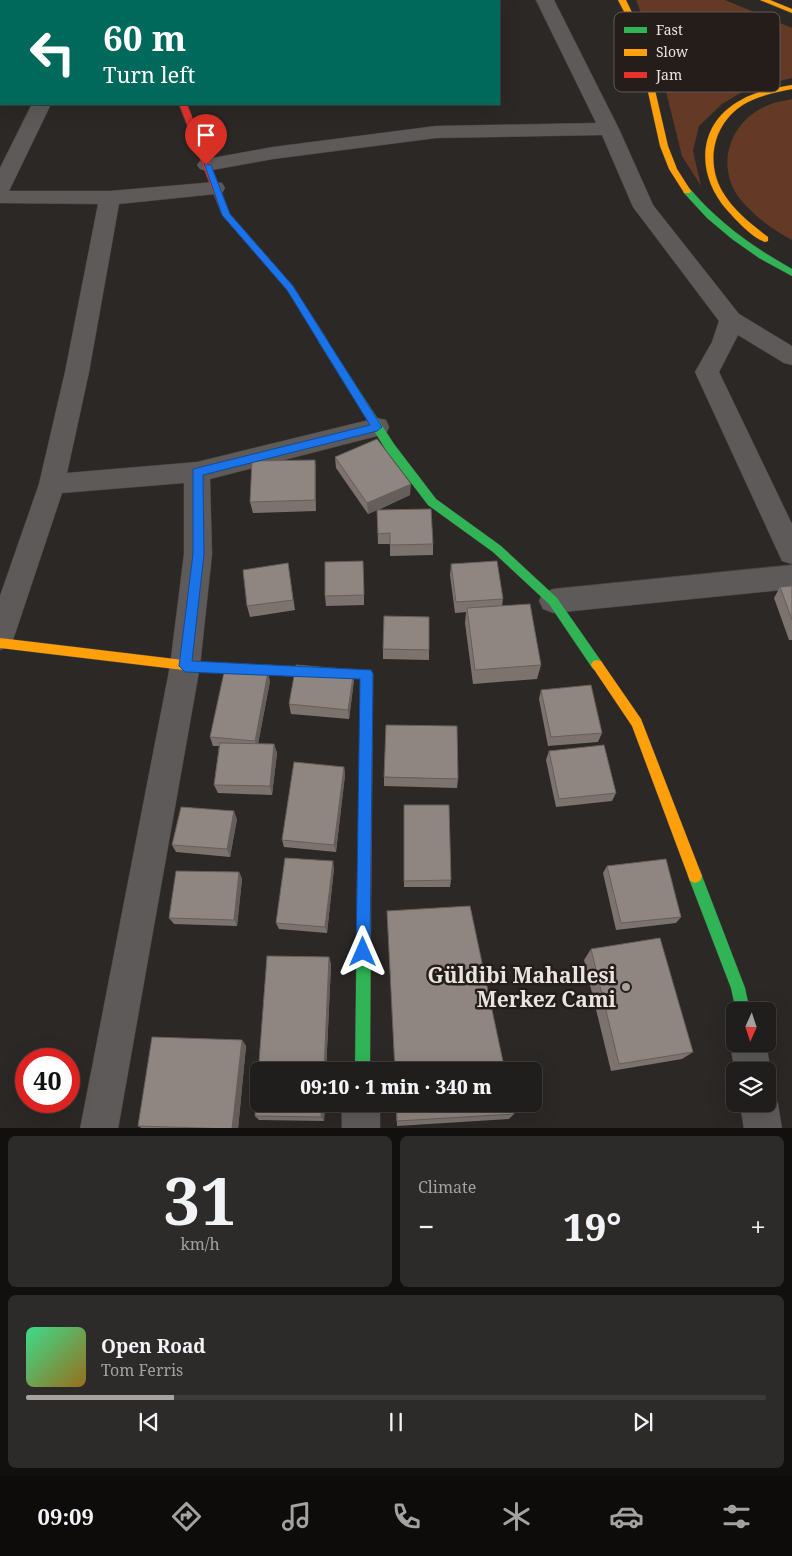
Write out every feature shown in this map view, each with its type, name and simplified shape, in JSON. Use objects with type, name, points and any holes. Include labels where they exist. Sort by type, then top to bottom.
[{"type":"main road","points":[[622,0],[628,12]]},
{"type":"main road","points":[[764,0],[792,11]]},
{"type":"main road","points":[[780,91],[792,87]]},
{"type":"main road","points":[[650,92],[662,142],[679,183],[707,216],[746,249],[792,273]]},
{"type":"main road","points":[[776,92],[743,102],[718,123],[707,149],[707,168],[715,188],[730,209],[752,230],[776,245]]},
{"type":"main road","points":[[183,105],[226,215],[290,288],[377,427],[432,502],[497,549],[553,601],[637,723],[738,988],[740,1002]]},
{"type":"main road","points":[[0,643],[185,666],[366,674],[362,1062]]},
{"type":"street","points":[[545,0],[609,129],[643,208],[731,320],[792,356]]},
{"type":"street","points":[[0,189],[41,105]]},
{"type":"street","points":[[206,165],[273,153],[436,132],[609,129]]},
{"type":"street","points":[[0,197],[110,198],[216,188]]},
{"type":"street","points":[[0,637],[52,484],[77,372],[110,198]]},
{"type":"street","points":[[731,320],[724,342],[707,372],[792,553]]},
{"type":"street","points":[[52,484],[197,472],[377,427]]},
{"type":"street","points":[[99,1128],[185,666],[198,554],[197,472]]},
{"type":"street","points":[[553,601],[792,577]]},
{"type":"street","points":[[361,1112],[361,1128]]},
{"type":"street","points":[[760,1112],[763,1128]]},
{"type":"shaded area","points":[[636,0],[725,0],[754,12],[641,12]]},
{"type":"shaded area","points":[[780,23],[792,28],[792,78],[780,81]]},
{"type":"shaded area","points":[[666,92],[742,92],[722,104],[699,126],[693,151],[701,186],[682,156]]},
{"type":"shaded area","points":[[792,99],[792,240],[764,222],[740,199],[732,186],[727,160],[735,134],[753,113],[766,106]]},
{"type":"building","points":[[377,439],[411,484],[367,503],[335,457]]},
{"type":"building","points":[[315,460],[315,500],[250,502],[252,461]]},
{"type":"building","points":[[431,509],[433,544],[390,545],[390,533],[378,534],[377,510]]},
{"type":"building","points":[[363,561],[364,595],[325,596],[325,562]]},
{"type":"building","points":[[497,561],[503,599],[456,602],[451,564]]},
{"type":"building","points":[[288,563],[293,600],[247,606],[243,570]]},
{"type":"building","points":[[792,586],[792,620],[780,587]]},
{"type":"building","points":[[530,604],[541,665],[475,670],[467,608]]},
{"type":"building","points":[[384,616],[429,617],[429,650],[383,649]]},
{"type":"building","points":[[296,665],[354,670],[348,710],[289,704]]},
{"type":"building","points":[[225,668],[268,672],[255,741],[210,737]]},
{"type":"building","points":[[591,685],[602,733],[551,737],[541,690]]},
{"type":"building","points":[[386,725],[457,726],[458,779],[384,777]]},
{"type":"building","points":[[220,743],[274,744],[270,786],[214,785]]},
{"type":"building","points":[[604,745],[616,793],[559,799],[549,751]]},
{"type":"building","points":[[294,762],[344,767],[334,845],[282,840]]},
{"type":"building","points":[[404,805],[449,805],[451,880],[404,881]]},
{"type":"building","points":[[181,807],[234,811],[227,849],[172,845]]},
{"type":"building","points":[[285,858],[333,861],[325,927],[276,923]]},
{"type":"building","points":[[666,859],[681,917],[621,923],[607,866]]},
{"type":"building","points":[[176,871],[239,872],[234,920],[169,918]]},
{"type":"building","points":[[470,906],[503,1062],[395,1062],[387,911]]},
{"type":"building","name":"Güldibi Mahallesi Merkez Cami","points":[[660,938],[693,1052],[619,1064],[591,949]]},
{"type":"building","points":[[267,956],[329,957],[324,1062],[259,1062]]},
{"type":"building","points":[[152,1037],[242,1040],[232,1128],[138,1126]]},
{"type":"building","points":[[255,1112],[321,1112],[321,1117],[255,1116]]},
{"type":"building","points":[[396,1112],[514,1112],[514,1114],[397,1121]]},
{"type":"traffic: fast","points":[[687,191],[722,227],[763,256],[792,273]]},
{"type":"traffic: fast","points":[[323,341],[390,447],[432,502],[497,549],[553,601],[597,665]]},
{"type":"traffic: fast","points":[[695,876],[738,988],[741,1002]]},
{"type":"traffic: fast","points":[[362,1062],[364,904]]},
{"type":"traffic: slow","points":[[622,0],[628,12]]},
{"type":"traffic: slow","points":[[764,0],[792,11]]},
{"type":"traffic: slow","points":[[780,90],[792,87]]},
{"type":"traffic: slow","points":[[651,92],[664,146],[673,169],[687,191]]},
{"type":"traffic: slow","points":[[765,239],[739,218],[727,205],[711,176],[708,161],[710,144],[722,120],[740,103],[770,92]]},
{"type":"traffic: slow","points":[[0,643],[200,667]]},
{"type":"traffic: slow","points":[[597,665],[637,723],[695,876]]},
{"type":"traffic: jam","points":[[183,105],[226,215],[290,288],[323,341]]},
{"type":"traffic: jam","points":[[200,667],[367,674],[364,904]]},
{"type":"place","name":"Güldibi Mahallesi Merkez Cami","points":[[626,987]]},
{"type":"route","points":[[206,165],[226,215],[290,288],[377,427],[197,472],[198,554],[185,666],[366,674],[363,952]]}]
